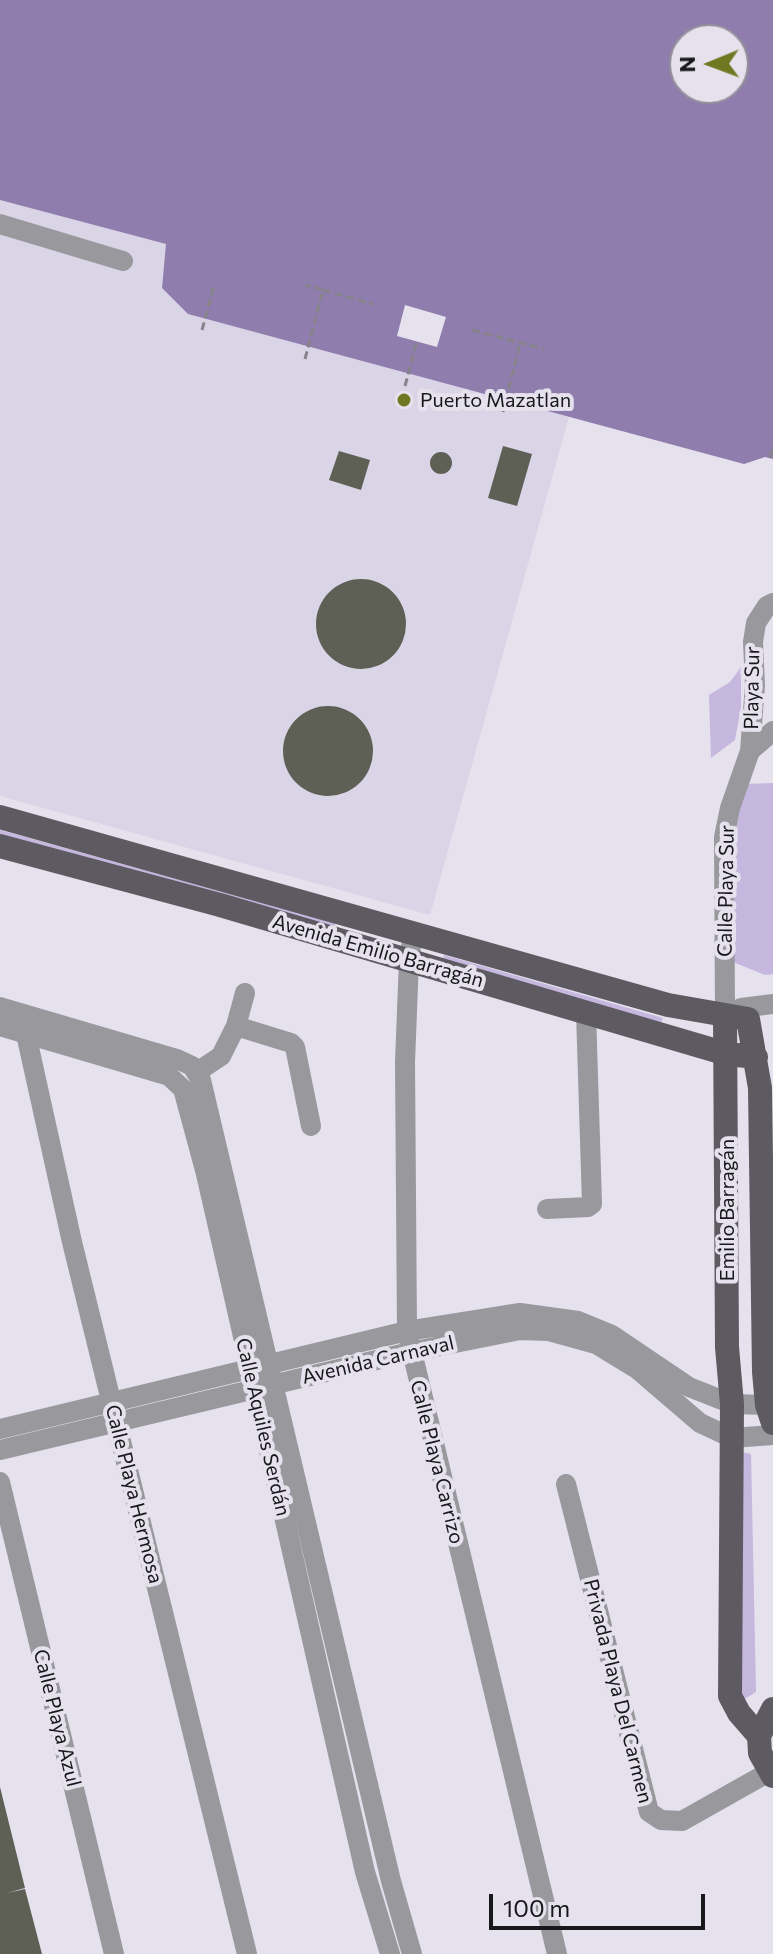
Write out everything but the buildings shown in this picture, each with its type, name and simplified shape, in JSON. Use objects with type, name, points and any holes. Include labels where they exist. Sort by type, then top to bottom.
[{"type":"main road","name":"Avenida Emilio Barragán","points":[[0,817],[668,1005],[738,1014]]},
{"type":"main road","name":"Avenida Emilio Barragán","points":[[0,846],[220,905],[727,1054],[756,1057]]},
{"type":"main road","name":"Emilio Barragán","points":[[738,1014],[727,1054],[727,1347],[732,1404],[730,1696],[739,1713],[766,1734]]},
{"type":"main road","name":"Emilio Barragán","points":[[738,1014],[756,1057],[760,1088],[764,1372],[770,1414]]},
{"type":"main road","points":[[771,1774],[760,1753],[773,1709]]},
{"type":"street","points":[[0,224],[123,261]]},
{"type":"street","name":"Playa Sur","points":[[750,751],[755,685],[754,633],[761,614],[773,603]]},
{"type":"street","name":"Playa Sur","points":[[750,751],[773,731]]},
{"type":"street","name":"Calle Playa Sur","points":[[738,1014],[725,987],[724,837],[730,808],[750,751]]},
{"type":"street","name":"Calle Playa Carrizo","points":[[413,934],[405,1062],[407,1331],[557,1954]]},
{"type":"street","points":[[0,1007],[177,1059],[197,1072],[221,1056],[236,1026],[245,993]]},
{"type":"street","points":[[738,1014],[773,1004]]},
{"type":"street","points":[[547,1209],[588,1207],[592,1204],[586,1012]]},
{"type":"street","name":"Calle Aquiles Serdán","points":[[0,1026],[169,1076],[183,1089],[262,1377],[412,1954]]},
{"type":"street","points":[[236,1026],[291,1043],[295,1047],[311,1126]]},
{"type":"street","name":"Calle Playa Hermosa","points":[[26,1034],[72,1242],[247,1954]]},
{"type":"street","name":"Calle Aquiles Serdán","points":[[197,1072],[226,1181],[262,1377],[347,1795],[365,1872],[390,1954]]},
{"type":"street","name":"Avenida Carnaval","points":[[262,1377],[407,1331],[520,1313],[560,1317],[612,1335],[689,1387],[732,1404]]},
{"type":"street","name":"Avenida Carnaval","points":[[0,1429],[114,1411],[262,1377],[520,1330],[574,1336],[615,1355],[637,1369],[700,1423],[732,1438]]},
{"type":"street","name":"Emilio Barragán","points":[[732,1404],[770,1414]]},
{"type":"street","name":"Avenida Carnaval","points":[[0,1450],[114,1411]]},
{"type":"street","points":[[732,1438],[773,1435]]},
{"type":"street","name":"Calle Playa Azul","points":[[0,1482],[114,1954]]},
{"type":"street","name":"Privada Playa Del Carmen","points":[[566,1484],[649,1812],[661,1820],[682,1821],[771,1774]]},
{"type":"street","points":[[347,1795],[373,1797]]},
{"type":"path","points":[[306,285],[373,304]]},
{"type":"path","points":[[202,330],[214,286]]},
{"type":"path","points":[[305,359],[323,290]]},
{"type":"path","points":[[472,330],[544,349]]},
{"type":"path","points":[[405,386],[417,341]]},
{"type":"path","points":[[503,412],[520,343]]},
{"type":"path","points":[[770,458],[773,445]]},
{"type":"shaded area","points":[[0,0],[773,0],[773,459],[765,457],[744,464],[188,314],[162,288],[166,244],[0,200]]},
{"type":"shaded area","points":[[0,200],[167,244],[162,288],[188,314],[569,417],[430,915],[0,796]]},
{"type":"shaded area","points":[[741,667],[741,707],[735,740],[711,758],[709,695],[730,682]]},
{"type":"shaded area","points":[[773,783],[773,974],[765,975],[728,960],[729,830],[747,784]]},
{"type":"shaded area","points":[[0,830],[335,923],[335,931],[0,841]]},
{"type":"shaded area","points":[[444,955],[663,1018],[660,1026],[442,964]]},
{"type":"shaded area","points":[[742,1452],[751,1454],[756,1692],[743,1700],[737,1694]]},
{"type":"pier","points":[[405,305],[446,317],[437,347],[397,336]]},
{"type":"place","name":"Puerto Mazatlan","points":[[404,400]]}]
